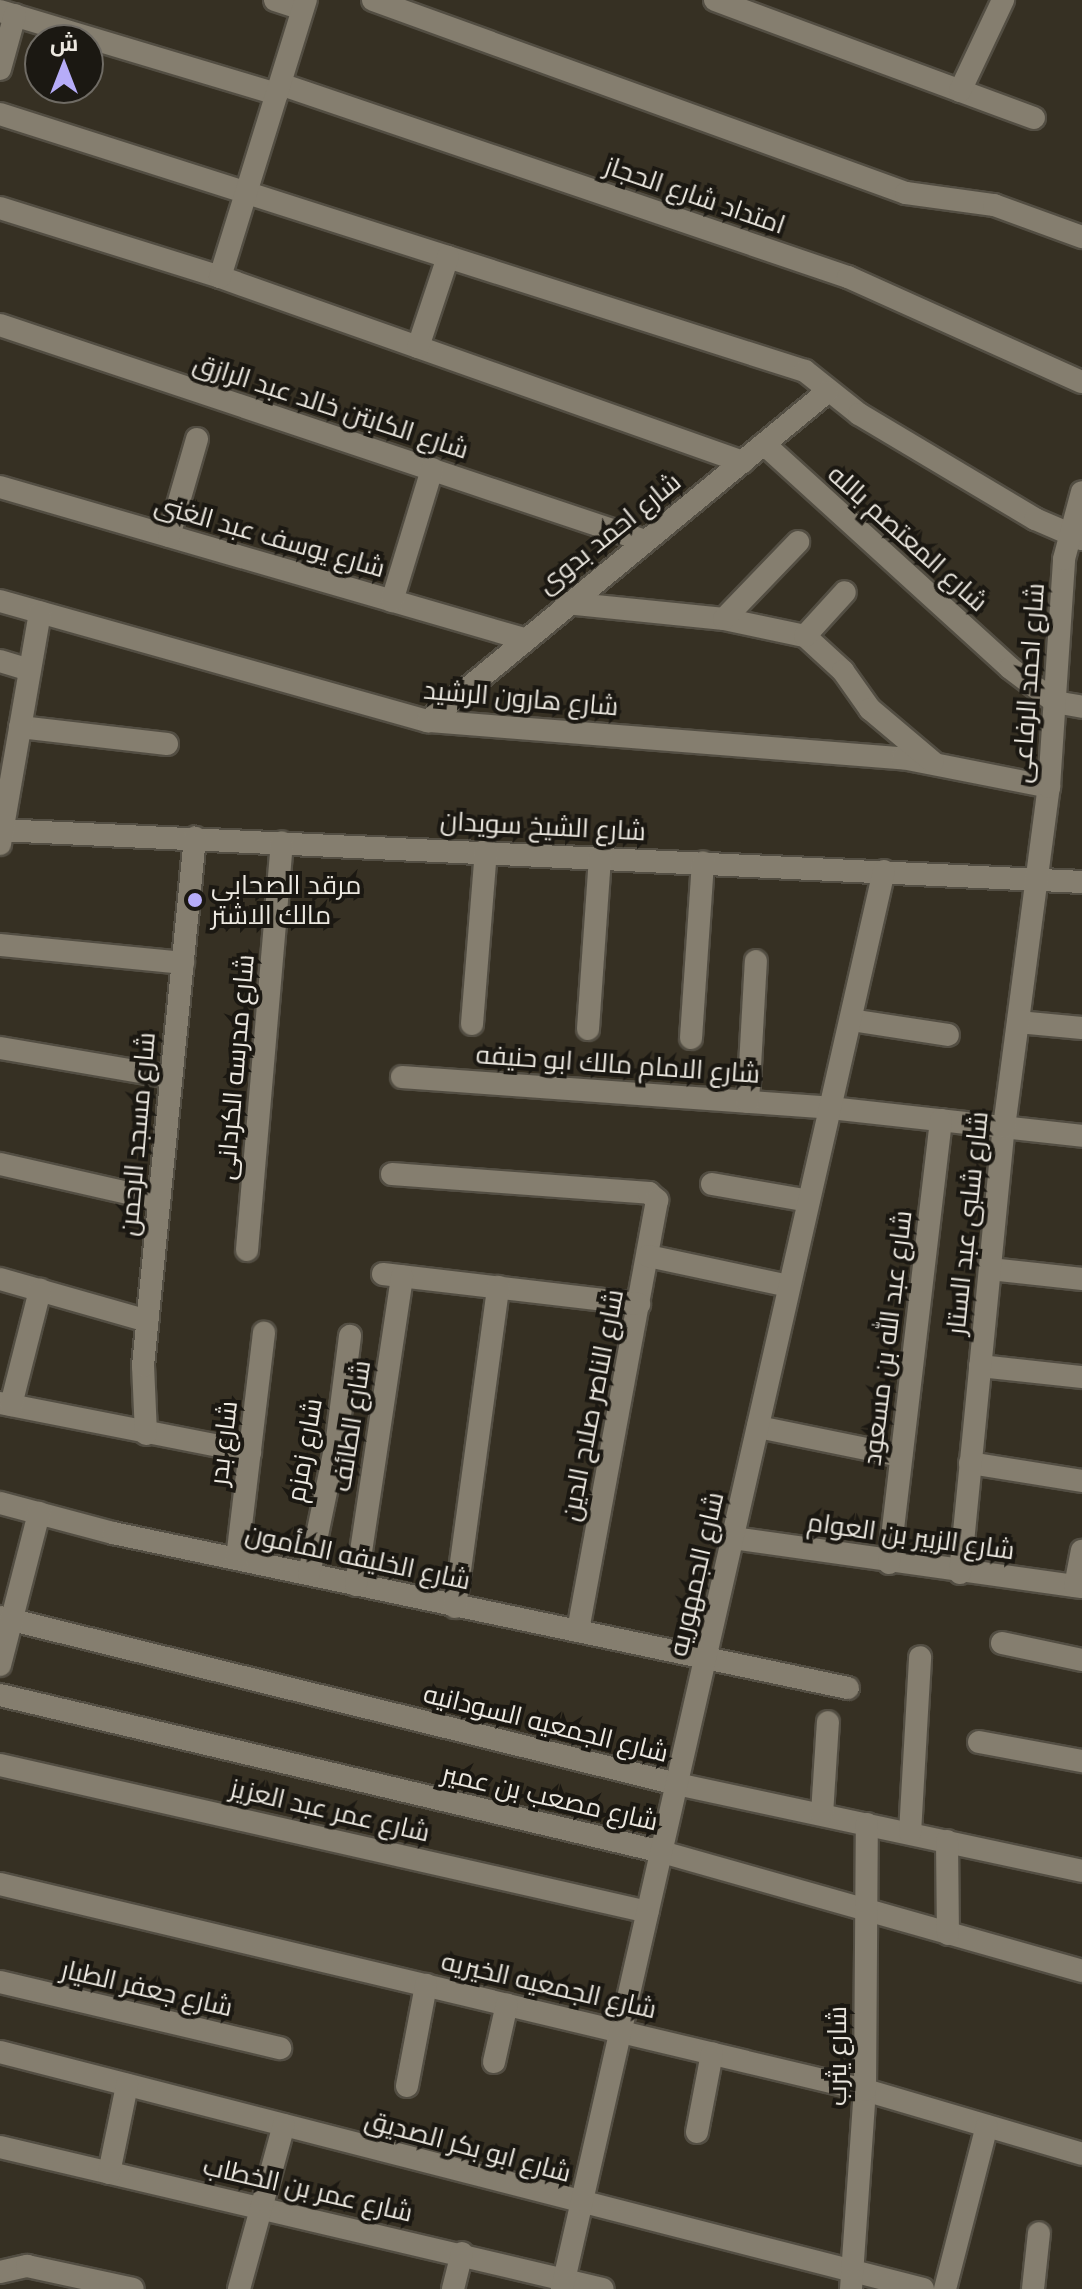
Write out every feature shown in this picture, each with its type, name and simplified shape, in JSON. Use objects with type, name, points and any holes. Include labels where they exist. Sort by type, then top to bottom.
[{"type":"street","points":[[220,277],[305,5],[275,0]]},
{"type":"street","points":[[373,0],[906,193],[994,205],[1082,237]]},
{"type":"street","points":[[715,0],[1034,118]]},
{"type":"street","points":[[960,91],[1003,0]]},
{"type":"street","points":[[0,69],[7,13]]},
{"type":"street","name":"امتداد شارع الحجاز","points":[[7,13],[278,89],[848,277],[1082,382]]},
{"type":"street","points":[[0,114],[805,371],[827,392],[1075,536]]},
{"type":"street","points":[[0,208],[220,277],[743,462]]},
{"type":"street","points":[[418,347],[448,257]]},
{"type":"street","name":"شارع الكابتن خالد عبد الرازق","points":[[0,325],[645,541]]},
{"type":"street","name":"شارع احمد بدوى","points":[[428,721],[566,603],[827,392]]},
{"type":"street","points":[[169,536],[197,439]]},
{"type":"street","name":"شارع المعتصم بالله","points":[[764,444],[1010,668],[1055,702]]},
{"type":"street","points":[[392,601],[432,469]]},
{"type":"street","name":"شارع يوسف عبد الغنى","points":[[0,487],[524,639]]},
{"type":"street","name":"شارع احمد الرفاعى","points":[[1036,879],[1082,492]]},
{"type":"street","points":[[724,619],[798,542]]},
{"type":"street","points":[[805,636],[845,592]]},
{"type":"street","name":"شارع هارون الرشيد","points":[[0,601],[428,721],[933,762],[1049,787]]},
{"type":"street","points":[[566,603],[724,619],[805,636],[843,671],[870,709],[933,762]]},
{"type":"street","points":[[1,835],[8,754],[20,727],[40,612]]},
{"type":"street","points":[[0,661],[30,670]]},
{"type":"street","points":[[1055,702],[1082,707]]},
{"type":"street","points":[[20,727],[167,744]]},
{"type":"street","name":"شارع الشيخ سويدان","points":[[1,835],[195,838],[486,850],[1082,882]]},
{"type":"street","name":"شارع مسجد الرحمن","points":[[146,1434],[142,1399],[147,1321],[195,838]]},
{"type":"street","name":"شارع مدرسه الكردانى","points":[[247,1250],[282,842]]},
{"type":"street","points":[[472,1024],[486,850]]},
{"type":"street","points":[[588,1029],[600,857]]},
{"type":"street","points":[[691,1038],[703,862]]},
{"type":"street","name":"شارع الجمهوريه","points":[[563,2284],[884,871]]},
{"type":"street","name":"شارع شلبى عبد الستار","points":[[960,1573],[1004,1127],[1036,879]]},
{"type":"street","points":[[0,945],[183,963]]},
{"type":"street","points":[[748,1102],[756,961]]},
{"type":"street","points":[[851,1020],[948,1035]]},
{"type":"street","points":[[1018,1022],[1082,1028]]},
{"type":"street","points":[[0,1048],[169,1077]]},
{"type":"street","name":"شارع الامام مالك ابو حنيفه","points":[[402,1077],[830,1108],[1082,1136]]},
{"type":"street","name":"شارع عبد الله بن مسعود","points":[[889,1563],[941,1120]]},
{"type":"street","points":[[0,1164],[159,1200]]},
{"type":"street","name":"شارع الناصر صلاح الدين","points":[[392,1174],[649,1193],[657,1205],[578,1631]]},
{"type":"street","points":[[712,1184],[809,1201]]},
{"type":"street","points":[[648,1256],[789,1286]]},
{"type":"street","points":[[990,1269],[1082,1279]]},
{"type":"street","name":"شارع الطائف","points":[[356,1585],[392,1275],[498,1287]]},
{"type":"street","points":[[0,1279],[147,1321]]},
{"type":"street","points":[[455,1607],[498,1287],[639,1304]]},
{"type":"street","points":[[40,1290],[6,1404],[146,1434],[250,1452]]},
{"type":"street","name":"شارع بدر","points":[[237,1559],[264,1333]]},
{"type":"street","name":"شارع زمزم","points":[[309,1574],[337,1439],[350,1336]]},
{"type":"street","points":[[980,1366],[1082,1377]]},
{"type":"street","points":[[758,1427],[901,1456]]},
{"type":"street","points":[[970,1463],[1082,1481]]},
{"type":"street","name":"شارع الخليفه المأمون","points":[[0,1503],[455,1607],[706,1656],[848,1688]]},
{"type":"street","points":[[0,1665],[6,1619],[39,1513]]},
{"type":"street","name":"شارع الزبير بن العوام","points":[[733,1538],[960,1573],[1078,1586]]},
{"type":"street","points":[[1078,1586],[1082,1551]]},
{"type":"street","name":"شارع الجمعيه السودانيه","points":[[6,1619],[677,1784],[1082,1871]]},
{"type":"street","points":[[1002,1643],[1082,1660]]},
{"type":"street","points":[[910,1833],[920,1657]]},
{"type":"street","name":"شارع مصعب بن عمير","points":[[0,1695],[662,1852],[1082,1971]]},
{"type":"street","points":[[822,1814],[828,1722]]},
{"type":"street","points":[[979,1742],[1082,1761]]},
{"type":"street","name":"شارع عمر عبد العزيز","points":[[0,1765],[648,1912]]},
{"type":"street","name":"شارع يثرب","points":[[853,2280],[865,2090],[867,1824]]},
{"type":"street","points":[[947,1841],[948,1934]]},
{"type":"street","name":"شارع الجمعيه الخيريه","points":[[0,1884],[865,2090],[1082,2154]]},
{"type":"street","name":"شارع جعفر الطيار","points":[[0,1982],[280,2048]]},
{"type":"street","points":[[407,2086],[426,1985]]},
{"type":"street","points":[[494,2062],[507,2004]]},
{"type":"street","name":"شارع ابو بكر الصديق","points":[[0,2052],[284,2125],[853,2280],[923,2289]]},
{"type":"street","points":[[697,2132],[712,2053]]},
{"type":"street","points":[[109,2173],[127,2085]]},
{"type":"street","points":[[239,2289],[284,2125]]},
{"type":"street","points":[[945,2289],[987,2126]]},
{"type":"street","name":"شارع عمر بن الخطاب","points":[[0,2147],[462,2253],[563,2284],[603,2289]]},
{"type":"street","points":[[1033,2289],[1039,2233]]},
{"type":"street","points":[[453,2289],[462,2253]]},
{"type":"street","points":[[12,2276],[133,2289]]},
{"type":"place","name":"مرقد الصحابي مالك الاشتر","points":[[195,900]]}]
